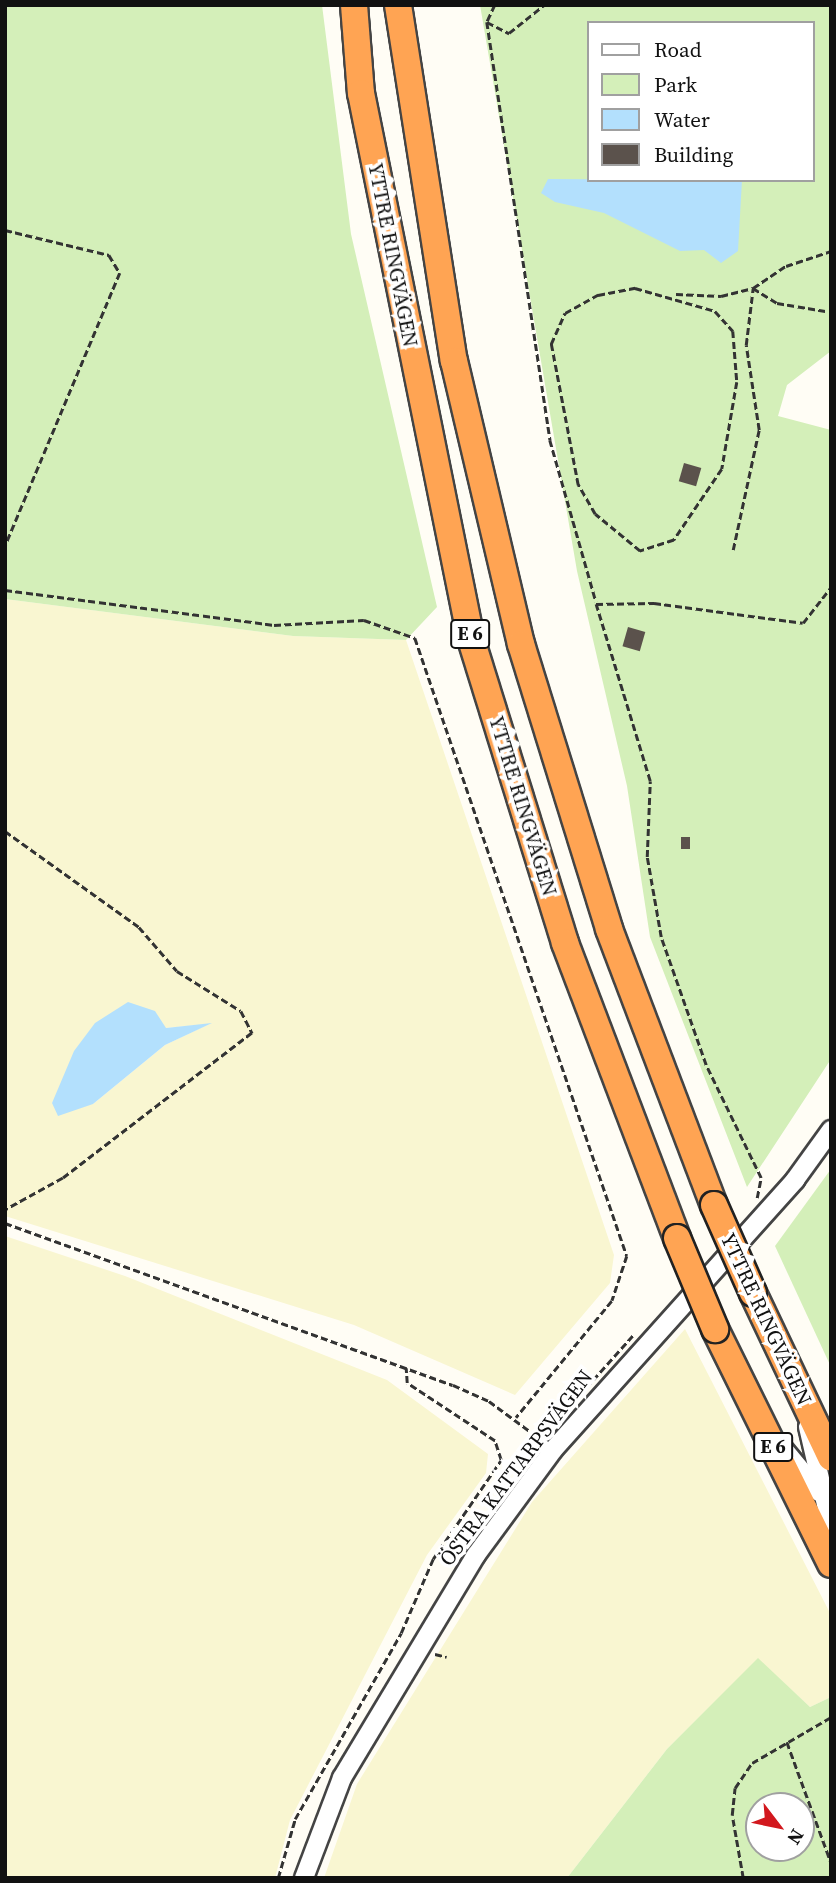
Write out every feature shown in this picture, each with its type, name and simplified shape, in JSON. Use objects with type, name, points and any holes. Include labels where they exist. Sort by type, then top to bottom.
[{"type":"highway","name":"YTTRE RINGVÄGEN","points":[[354,5],[361,93],[471,639],[565,943],[677,1238],[715,1329],[831,1564]]},
{"type":"highway","name":"YTTRE RINGVÄGEN","points":[[398,5],[454,362],[522,643],[609,929],[714,1205],[831,1457]]},
{"type":"street","name":"ÖSTRA KATTARPSVÄGEN","points":[[304,1878],[342,1778],[415,1648],[549,1441],[795,1180],[831,1130]]},
{"type":"street","points":[[803,1400],[831,1526]]},
{"type":"street","points":[[760,1421],[826,1500]]},
{"type":"path","points":[[495,5],[487,22],[550,440],[650,781],[647,857],[661,937],[706,1065],[761,1178],[754,1203]]},
{"type":"path","points":[[487,22],[509,33],[544,5]]},
{"type":"path","points":[[5,230],[108,255],[120,273],[5,547]]},
{"type":"path","points":[[665,293],[715,311],[733,331],[734,417],[722,469],[695,515],[674,540],[640,551],[595,514],[578,485],[551,344],[565,313],[598,295],[635,288],[665,293],[721,296],[753,288],[786,266],[831,251]]},
{"type":"path","points":[[753,288],[777,303],[831,312]]},
{"type":"path","points":[[733,550],[759,430],[746,345],[753,288]]},
{"type":"path","points":[[596,604],[654,603],[803,623],[831,587]]},
{"type":"path","points":[[5,590],[274,625],[364,620],[415,638],[627,1256],[621,1287],[607,1309],[516,1418]]},
{"type":"path","points":[[5,831],[139,927],[177,971],[252,1024],[236,1051],[158,1100],[63,1178],[5,1210]]},
{"type":"path","points":[[5,1223],[453,1384],[516,1418],[549,1441]]},
{"type":"path","points":[[555,1424],[642,1325]]},
{"type":"path","points":[[278,1878],[295,1819],[401,1633],[433,1559],[501,1460],[501,1451],[484,1430],[407,1383],[406,1368]]},
{"type":"path","points":[[743,1878],[732,1815],[735,1788],[752,1763],[831,1717]]},
{"type":"path","points":[[787,1742],[831,1862]]},
{"type":"shaded area","points":[[5,599],[293,636],[406,640],[614,1255],[610,1283],[515,1395],[354,1325],[5,1216]],"holes":[[[209,1024],[165,1045],[93,1104],[52,1103],[68,1076],[166,1028]]]},
{"type":"shaded area","points":[[5,1236],[125,1276],[387,1380],[488,1454],[486,1473],[427,1555],[290,1820],[275,1878],[5,1878]]},
{"type":"shaded area","points":[[685,1329],[831,1615],[831,1697],[810,1707],[758,1659],[667,1749],[567,1878],[324,1878],[357,1784],[532,1502]]},
{"type":"green space","points":[[5,5],[322,5],[351,234],[437,607],[406,640],[293,636],[5,599]]},
{"type":"green space","points":[[480,5],[831,5],[831,351],[787,385],[778,416],[831,430],[831,1059],[747,1187],[650,937],[627,786],[577,571]]},
{"type":"green space","points":[[831,1169],[831,1367],[775,1246]]},
{"type":"green space","points":[[758,1658],[810,1707],[831,1697],[831,1878],[567,1878],[667,1749]]},
{"type":"water","points":[[548,179],[588,179],[588,182],[742,182],[738,251],[721,263],[704,250],[680,251],[604,213],[555,202],[541,193]]},
{"type":"water","points":[[128,1002],[155,1011],[166,1028],[212,1023],[165,1045],[93,1104],[58,1116],[52,1103],[74,1051],[95,1023]]},
{"type":"building","points":[[684,463],[701,468],[696,486],[679,481]]},
{"type":"building","points":[[628,627],[645,632],[640,651],[622,646]]},
{"type":"building","points":[[681,837],[690,837],[690,849],[681,849]]}]
